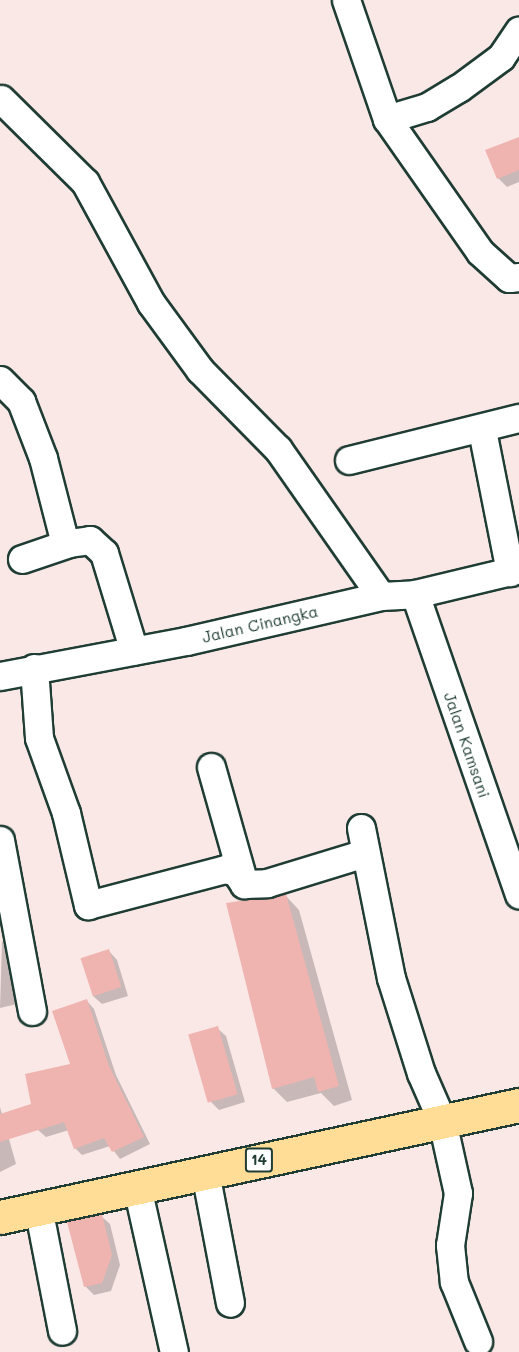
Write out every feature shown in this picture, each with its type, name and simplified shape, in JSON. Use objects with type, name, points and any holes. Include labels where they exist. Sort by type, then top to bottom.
[{"type":"highway","name":"14","points":[[0,1216],[519,1106]]},
{"type":"street","points":[[346,0],[387,119],[480,252],[509,278],[519,277]]},
{"type":"street","points":[[387,119],[427,106],[459,88],[501,57],[519,30]]},
{"type":"street","points":[[1,99],[85,182],[151,303],[200,370],[278,449],[381,596]]},
{"type":"street","points":[[0,380],[21,401],[42,458],[63,536],[69,543]]},
{"type":"street","points":[[350,460],[482,430],[519,418]]},
{"type":"street","points":[[482,430],[514,570]]},
{"type":"street","points":[[22,559],[69,543],[90,540],[104,553],[134,651]]},
{"type":"street","name":"Jalan Cinangka","points":[[0,676],[134,651],[381,596],[415,594],[514,570]]},
{"type":"street","name":"Jalan Kamsani","points":[[415,594],[519,895]]},
{"type":"street","points":[[34,668],[39,738],[66,813],[88,905],[225,869],[236,872],[244,884]]},
{"type":"street","points":[[211,767],[244,884]]},
{"type":"street","points":[[0,840],[32,1011]]},
{"type":"street","points":[[244,884],[294,877],[363,841],[391,978],[421,1073],[441,1121],[458,1193],[450,1245],[454,1282],[478,1341]]},
{"type":"street","points":[[205,1172],[230,1303]]},
{"type":"street","points":[[137,1187],[174,1352]]},
{"type":"street","points":[[38,1207],[62,1331]]},
{"type":"building","points":[[519,137],[519,170],[497,179],[485,150]]},
{"type":"building","points":[[286,894],[339,1086],[318,1092],[314,1077],[272,1089],[226,903]]},
{"type":"building","points":[[109,949],[121,987],[93,996],[80,958]]},
{"type":"building","points":[[87,999],[109,1066],[144,1137],[112,1152],[104,1138],[74,1149],[64,1122],[0,1142],[0,1114],[31,1104],[25,1074],[70,1064],[52,1011]]},
{"type":"building","points":[[218,1026],[238,1094],[208,1103],[188,1035]]},
{"type":"building","points":[[102,1214],[112,1255],[102,1283],[84,1287],[67,1222]]}]
